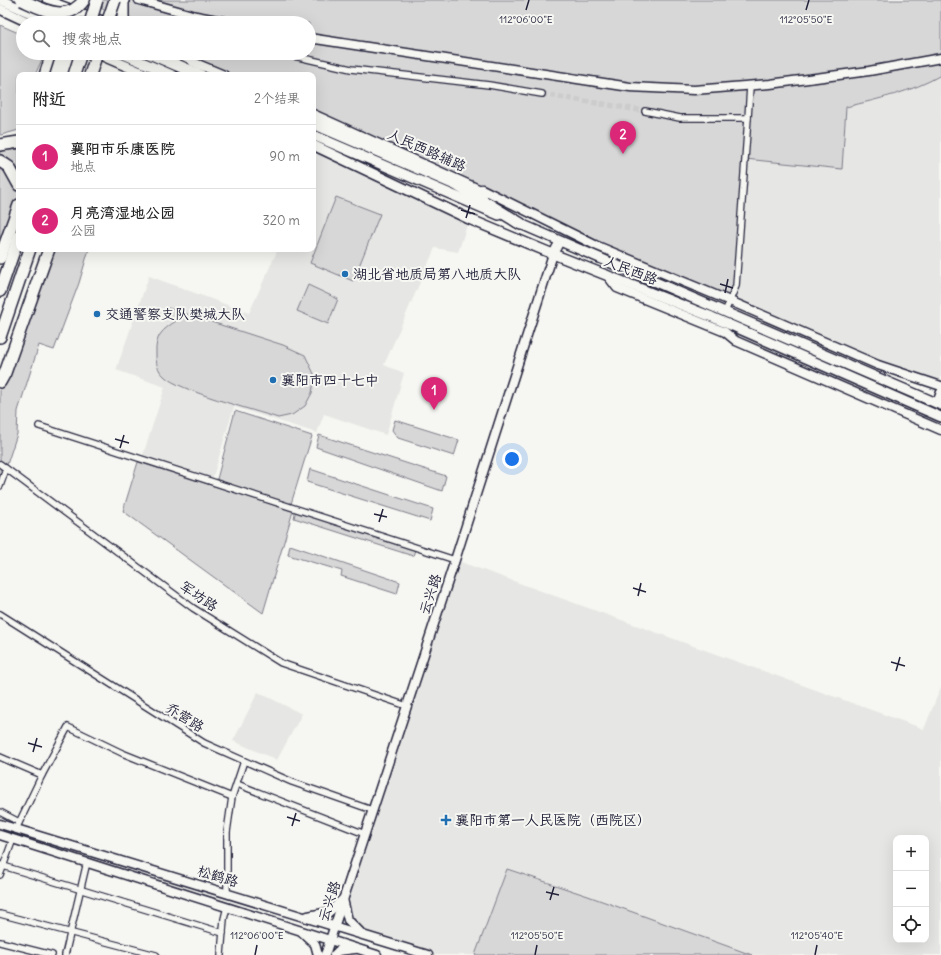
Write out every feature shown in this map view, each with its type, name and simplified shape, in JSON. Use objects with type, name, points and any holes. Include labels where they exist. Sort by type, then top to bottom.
[{"type":"highway","points":[[22,0],[50,13],[71,11],[78,8],[84,0]]},
{"type":"highway","points":[[92,16],[97,0]]},
{"type":"highway","points":[[110,16],[115,0]]},
{"type":"highway","points":[[123,0],[124,16]]},
{"type":"highway","points":[[75,72],[79,60]]},
{"type":"highway","points":[[91,72],[95,60]]},
{"type":"highway","points":[[165,60],[193,72]]},
{"type":"highway","points":[[316,124],[457,185],[521,224]]},
{"type":"highway","points":[[0,145],[16,142]]},
{"type":"highway","points":[[0,161],[9,167],[16,179]]},
{"type":"highway","points":[[0,258],[16,213]]},
{"type":"highway","points":[[0,291],[16,245]]},
{"type":"highway","points":[[0,337],[29,252]]},
{"type":"highway","points":[[0,390],[47,252]]},
{"type":"main road","points":[[0,0],[37,16]]},
{"type":"main road","points":[[0,9],[16,16]]},
{"type":"main road","points":[[45,72],[49,60]]},
{"type":"main road","points":[[109,60],[129,72]]},
{"type":"main road","points":[[140,61],[165,72]]},
{"type":"main road","name":"人民西路","points":[[316,136],[939,404]]},
{"type":"main road","name":"人民西路","points":[[316,146],[469,219],[712,317],[941,417]]},
{"type":"street","points":[[47,0],[90,16]]},
{"type":"street","points":[[139,0],[186,16]]},
{"type":"street","points":[[72,16],[82,13]]},
{"type":"street","points":[[316,39],[630,88],[694,90],[750,86],[869,71],[941,58]]},
{"type":"street","points":[[189,60],[217,72]]},
{"type":"street","points":[[314,60],[351,68],[490,85],[542,94]]},
{"type":"street","points":[[725,312],[736,286],[750,86]]},
{"type":"street","points":[[645,111],[680,118],[748,118]]},
{"type":"street","name":"人民西路辅路","points":[[316,115],[482,189],[521,224]]},
{"type":"street","points":[[482,189],[586,241],[730,301],[878,366],[941,386]]},
{"type":"street","name":"云兴路","points":[[325,955],[455,560],[553,254],[560,241]]},
{"type":"street","points":[[606,275],[616,288],[724,332],[736,341],[941,430]]},
{"type":"street","points":[[939,404],[941,392]]},
{"type":"street","points":[[39,426],[455,560]]},
{"type":"street","name":"军坊路","points":[[0,464],[6,470],[193,608],[281,663],[407,706]]},
{"type":"street","points":[[0,486],[6,470]]},
{"type":"street","name":"乔营路","points":[[0,614],[204,743],[292,782],[372,810]]},
{"type":"street","points":[[0,812],[18,826],[42,775],[68,727],[122,753],[232,797]]},
{"type":"street","points":[[0,757],[42,775]]},
{"type":"street","points":[[227,892],[227,832],[232,797],[244,761]]},
{"type":"street","points":[[237,784],[365,834]]},
{"type":"street","name":"松鹤路","points":[[0,824],[18,826],[428,955]]},
{"type":"street","name":"松鹤路","points":[[0,835],[377,955]]},
{"type":"street","points":[[0,875],[2,865],[13,839]]},
{"type":"street","points":[[65,955],[87,862]]},
{"type":"street","points":[[2,865],[223,933]]},
{"type":"street","points":[[305,916],[329,912],[343,899],[348,920],[362,934]]},
{"type":"street","points":[[221,955],[227,907]]},
{"type":"street","points":[[0,914],[156,955]]},
{"type":"street","points":[[300,930],[315,944],[318,955]]},
{"type":"street","points":[[0,942],[52,955]]},
{"type":"street","points":[[334,955],[338,951],[359,949]]},
{"type":"shaded area","points":[[83,0],[941,0],[941,75],[907,90],[846,107],[842,169],[745,159],[736,286],[730,301],[595,245],[316,115],[316,72],[218,72],[192,60],[316,60],[316,16],[118,16]]},
{"type":"shaded area","points":[[0,25],[16,32],[16,60],[42,60],[36,72],[16,72],[16,131],[0,135]]},
{"type":"shaded area","points":[[941,75],[941,386],[878,365],[730,301],[745,159],[846,107],[888,97],[930,81]]},
{"type":"shaded area","points":[[320,148],[469,219],[458,252],[435,248],[384,365],[404,373],[386,435],[324,414],[317,433],[234,407],[212,480],[142,458],[165,387],[116,370],[149,276],[249,313],[277,252],[316,252],[316,157]]},
{"type":"shaded area","points":[[16,149],[16,168],[9,159],[0,154],[0,151]]},
{"type":"shaded area","points":[[0,161],[16,181],[16,213],[0,258]]},
{"type":"shaded area","points":[[336,197],[380,214],[353,281],[310,263],[314,252],[316,252],[316,248]]},
{"type":"shaded area","points":[[48,252],[88,252],[79,283],[54,350],[39,345],[18,411],[17,434],[0,486],[0,390]]},
{"type":"shaded area","points":[[308,285],[338,299],[328,324],[297,311]]},
{"type":"shaded area","points":[[168,308],[283,345],[305,355],[315,376],[312,393],[305,406],[292,415],[278,418],[200,394],[172,382],[160,371],[156,361],[156,348],[160,334],[176,321],[164,317]]},
{"type":"shaded area","points":[[235,411],[312,436],[290,507],[216,483]]},
{"type":"shaded area","points":[[395,420],[459,440],[454,456],[398,438],[392,430]]},
{"type":"shaded area","points":[[319,435],[446,476],[442,491],[316,447]]},
{"type":"shaded area","points":[[138,462],[293,511],[263,613],[123,511]]},
{"type":"shaded area","points":[[310,469],[433,509],[430,521],[307,482]]},
{"type":"shaded area","points":[[296,509],[416,547],[413,556],[294,518]]},
{"type":"shaded area","points":[[290,545],[400,582],[397,594],[341,576],[342,571],[288,555]]},
{"type":"shaded area","points":[[455,560],[924,729],[941,687],[941,955],[428,955],[362,934],[348,920],[343,899]]},
{"type":"shaded area","points":[[258,692],[302,714],[277,760],[233,741]]},
{"type":"shaded area","points":[[507,869],[588,896],[752,955],[475,955]]},
{"type":"tunnel","points":[[542,94],[645,111]]},
{"type":"place","name":"月亮湾湿地公园","points":[[623,154]]},
{"type":"place","name":"湖北省地质局第八地质大队","points":[[345,274]]},
{"type":"place","name":"交通警察支队樊城大队","points":[[97,314]]},
{"type":"place","name":"襄阳市四十七中","points":[[273,380]]},
{"type":"place","name":"襄阳市乐康医院","points":[[434,410]]},
{"type":"place","name":"襄阳市第一人民医院（西院区）","points":[[446,820]]}]
